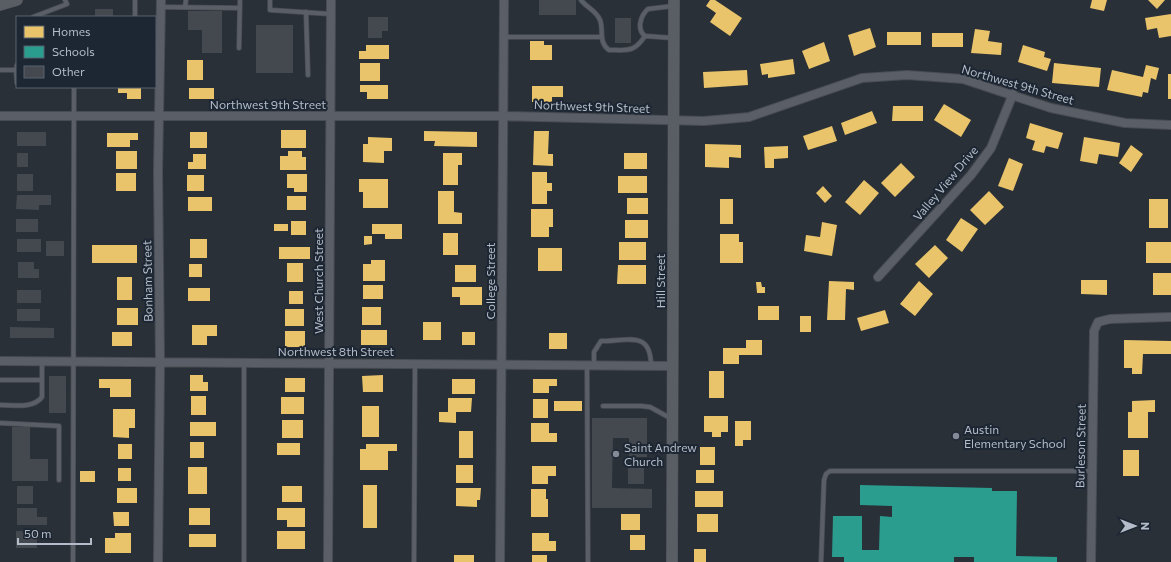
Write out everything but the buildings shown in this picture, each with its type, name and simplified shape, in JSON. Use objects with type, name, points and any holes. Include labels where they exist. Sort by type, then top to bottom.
[{"type":"street","points":[[0,5],[17,0]]},
{"type":"street","name":"West Church Street","points":[[328,562],[331,0]]},
{"type":"street","name":"College Street","points":[[500,562],[504,0]]},
{"type":"street","name":"Bonham Street","points":[[158,562],[160,363],[158,245],[158,26],[161,3]]},
{"type":"street","name":"Hill Street","points":[[672,562],[674,3]]},
{"type":"street","name":"Northwest 9th Street","points":[[0,116],[503,116],[704,121],[749,117],[862,78],[907,75],[963,79],[1013,94],[1052,108],[1118,122],[1171,125]]},
{"type":"street","name":"Valley View Drive","points":[[878,277],[971,175],[991,148],[1013,94]]},
{"type":"street","name":"Burleson Street","points":[[1091,562],[1094,331],[1098,322],[1110,319],[1171,317]]},
{"type":"street","name":"Northwest 8th Street","points":[[0,361],[672,366]]},
{"type":"lane","points":[[36,16],[67,4],[66,0]]},
{"type":"lane","points":[[135,0],[135,16]]},
{"type":"lane","points":[[186,0],[186,7]]},
{"type":"lane","points":[[239,48],[240,0]]},
{"type":"lane","points":[[270,0],[270,10],[331,14]]},
{"type":"lane","points":[[581,0],[584,4],[595,11],[600,20],[601,37],[609,50],[626,50],[636,47],[645,36]]},
{"type":"lane","points":[[161,3],[186,7],[240,8]]},
{"type":"lane","points":[[645,36],[640,28],[641,17],[645,11],[653,7],[674,3]]},
{"type":"lane","points":[[306,12],[308,75]]},
{"type":"lane","points":[[645,36],[674,38]]},
{"type":"lane","points":[[504,37],[601,37]]},
{"type":"lane","points":[[0,70],[16,70]]},
{"type":"lane","points":[[73,562],[74,88]]},
{"type":"lane","points":[[588,562],[590,365],[594,352],[601,341],[641,340],[648,345],[651,366]]},
{"type":"lane","points":[[0,405],[32,404],[38,402],[42,397],[42,362]]},
{"type":"lane","points":[[244,363],[244,562]]},
{"type":"lane","points":[[414,562],[416,364]]},
{"type":"lane","points":[[0,380],[42,380]]},
{"type":"lane","points":[[603,406],[650,407],[672,420]]},
{"type":"lane","points":[[0,423],[59,426],[59,480]]},
{"type":"lane","points":[[821,562],[824,480],[826,474],[830,471],[1092,472]]},
{"type":"place","name":"Austin Elementary School","points":[[956,436]]},
{"type":"place","name":"Saint Andrew Church","points":[[616,454]]}]
